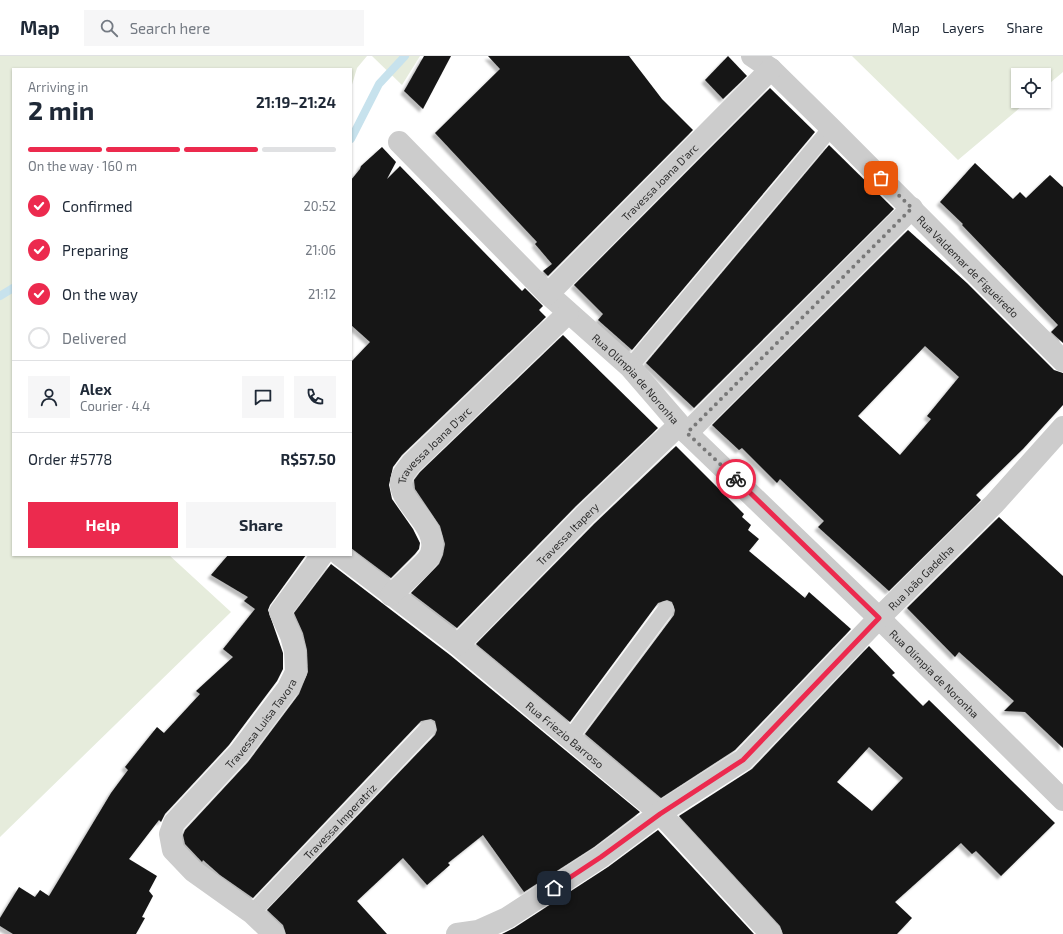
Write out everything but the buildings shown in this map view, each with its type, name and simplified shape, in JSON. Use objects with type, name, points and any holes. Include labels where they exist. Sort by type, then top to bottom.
[{"type":"street","name":"Rua Valdemar de Figueiredo","points":[[752,56],[771,69],[912,208],[1063,361]]},
{"type":"street","name":"Travessa Joana D'arc","points":[[548,294],[771,69]]},
{"type":"street","name":"Rua Olímpia de Noronha","points":[[399,142],[548,294],[630,367],[683,429],[879,618],[1063,800]]},
{"type":"street","name":"Travessa Itapery","points":[[458,645],[585,515],[683,429],[912,208]]},
{"type":"street","name":"Travessa Joana D'arc","points":[[391,595],[431,554],[432,540],[427,527],[403,494],[402,478],[411,464],[568,313]]},
{"type":"street","name":"Rua João Gadelha","points":[[457,934],[478,931],[507,918],[601,857],[660,814],[743,760],[879,618],[994,504],[1063,427]]},
{"type":"street","name":"Travessa Luisa Tavora","points":[[252,914],[194,871],[174,850],[170,834],[174,823],[239,753],[288,688],[296,672],[295,651],[291,636],[280,612],[321,556]]},
{"type":"street","name":"Rua Friezio Barroso","points":[[341,556],[458,645],[660,814],[771,934]]},
{"type":"street","points":[[252,914],[274,934]]},
{"type":"lane","points":[[630,367],[831,128]]},
{"type":"lane","points":[[570,738],[666,609]]},
{"type":"lane","name":"Travessa Imperatriz","points":[[252,914],[428,728]]},
{"type":"green space","points":[[0,56],[367,56],[357,68],[352,85],[352,68],[12,68],[12,556],[170,556],[231,612],[0,837]]},
{"type":"green space","points":[[372,56],[420,56],[402,85]]},
{"type":"green space","points":[[852,56],[1063,56],[1063,72],[1051,82],[1051,68],[1011,68],[1011,108],[1020,108],[958,160]]},
{"type":"waterway","points":[[352,137],[379,84],[405,56]]},
{"type":"waterway","points":[[0,296],[12,289]]},
{"type":"way so far","points":[[736,479],[687,433],[912,208],[881,178]]},
{"type":"route","points":[[554,888],[601,857],[660,814],[743,760],[879,618],[736,479]]}]
